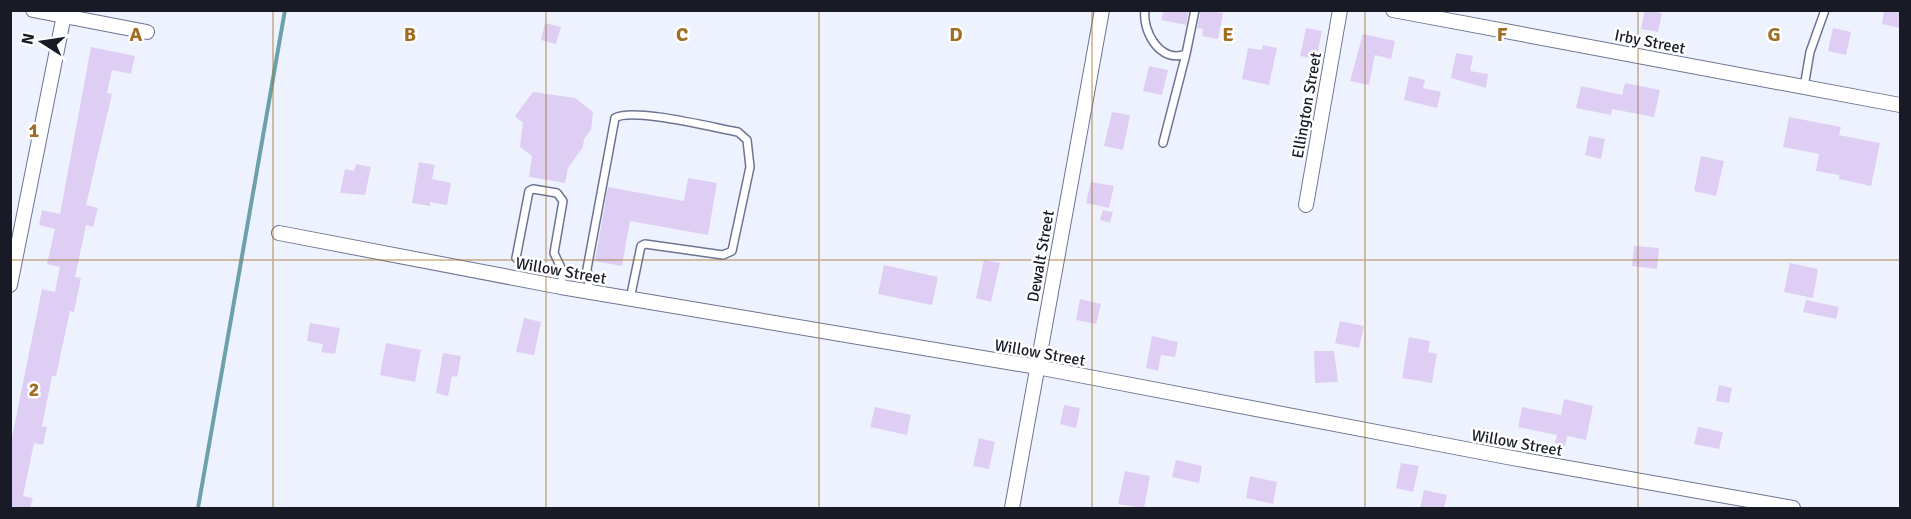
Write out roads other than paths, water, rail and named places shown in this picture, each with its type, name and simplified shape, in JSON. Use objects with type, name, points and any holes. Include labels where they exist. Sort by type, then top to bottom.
[{"type":"street","points":[[33,10],[65,14],[147,32]]},
{"type":"street","name":"Dewalt Street","points":[[1012,508],[1102,10]]},
{"type":"street","name":"Ellington Street","points":[[1306,206],[1340,10]]},
{"type":"street","name":"Irby Street","points":[[1393,10],[1900,105]]},
{"type":"street","points":[[10,285],[65,14]]},
{"type":"street","name":"Willow Street","points":[[279,233],[561,287],[1037,367],[1507,457],[1793,508]]},
{"type":"lane","points":[[1146,10],[1144,27],[1150,39],[1173,55],[1186,54]]},
{"type":"lane","points":[[1163,143],[1195,10]]},
{"type":"lane","points":[[1804,87],[1810,52],[1826,10]]},
{"type":"lane","points":[[590,292],[587,269],[615,118],[622,114],[653,117],[738,132],[747,141],[750,167],[732,251],[723,255],[645,244],[641,246],[638,255],[630,299]]},
{"type":"lane","points":[[516,258],[529,191],[533,189],[558,193],[563,201],[554,253],[563,272],[561,287]]},
{"type":"waterway","points":[[198,508],[285,10]]}]
